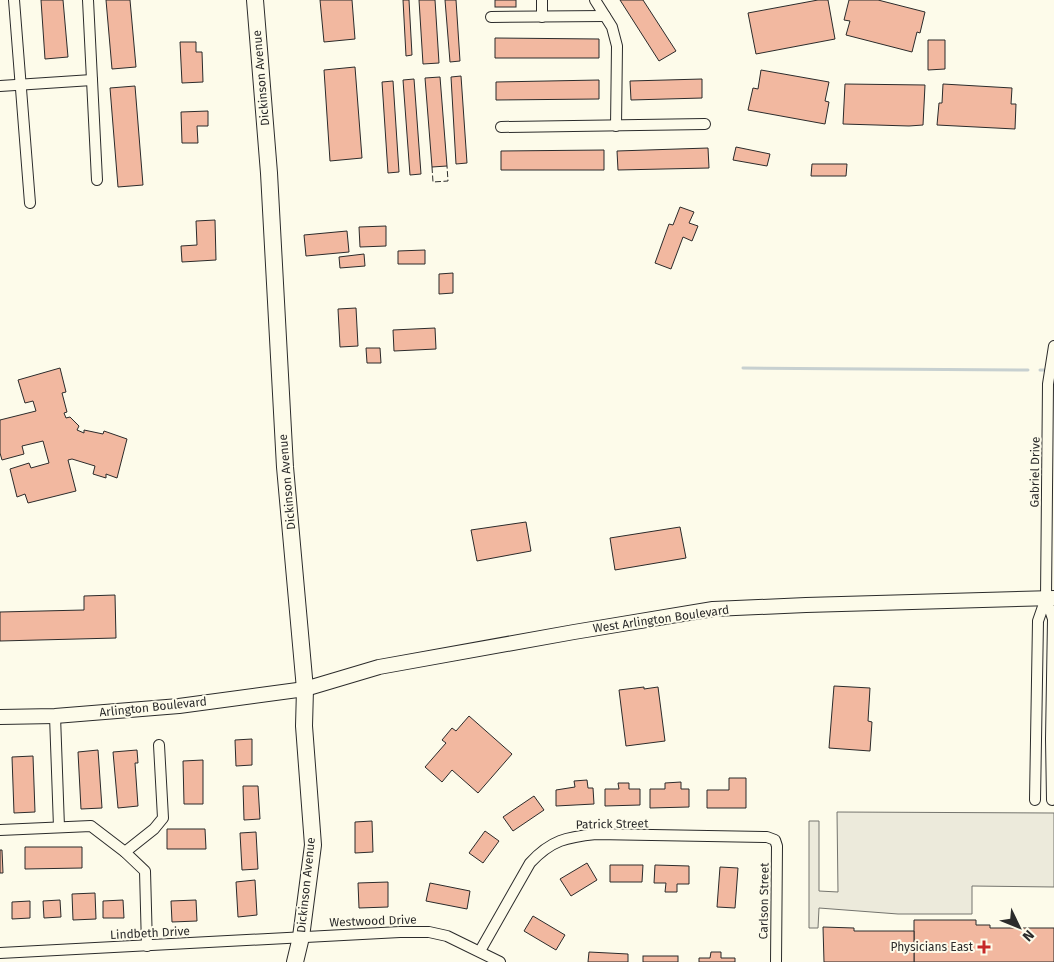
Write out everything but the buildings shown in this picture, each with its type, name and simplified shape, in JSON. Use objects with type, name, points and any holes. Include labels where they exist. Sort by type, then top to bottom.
[{"type":"main road","name":"Dickinson Avenue","points":[[255,0],[271,202],[285,467],[304,689],[304,726],[313,845],[301,937],[295,962]]},
{"type":"main road","name":"West Arlington Boulevard","points":[[304,689],[379,667],[574,632],[713,610],[806,605],[1050,598]]},
{"type":"main road","name":"Arlington Boulevard","points":[[0,717],[55,716],[179,706],[304,689]]},
{"type":"street","points":[[14,0],[30,203]]},
{"type":"street","points":[[88,0],[97,180]]},
{"type":"street","points":[[542,0],[542,18]]},
{"type":"street","points":[[595,0],[612,27],[616,46],[616,126]]},
{"type":"street","points":[[491,17],[605,16]]},
{"type":"street","points":[[0,86],[92,80]]},
{"type":"street","points":[[501,128],[705,124]]},
{"type":"street","name":"Gabriel Drive","points":[[1050,598],[1048,384],[1054,346]]},
{"type":"street","points":[[1035,800],[1038,621],[1050,598]]},
{"type":"street","points":[[1050,598],[1054,619],[1051,739],[1052,800]]},
{"type":"street","points":[[55,716],[59,827]]},
{"type":"street","points":[[125,852],[154,829],[163,818],[159,745]]},
{"type":"street","points":[[0,830],[91,826],[125,852],[145,871],[147,946]]},
{"type":"street","name":"Patrick Street","points":[[480,951],[530,863],[540,852],[562,839],[596,834],[767,837],[774,840]]},
{"type":"street","name":"Carlson Street","points":[[774,840],[777,846],[776,962]]},
{"type":"street","name":"Westwood Drive","points":[[301,937],[429,932],[447,936],[500,962]]},
{"type":"street","name":"Lindbeth Drive","points":[[0,953],[301,937]]},
{"type":"shaded area","points":[[837,812],[1054,813],[1054,887],[972,886],[972,914],[898,914],[819,908],[818,928],[809,928],[809,821],[819,821],[819,891],[838,892]]},
{"type":"waterway","points":[[743,368],[1028,370]]},
{"type":"waterway","points":[[1040,370],[1049,370]]},
{"type":"fence","points":[[432,167],[433,182],[448,181],[447,166]]},
{"type":"place","name":"Physicians East","points":[[984,947]]}]
